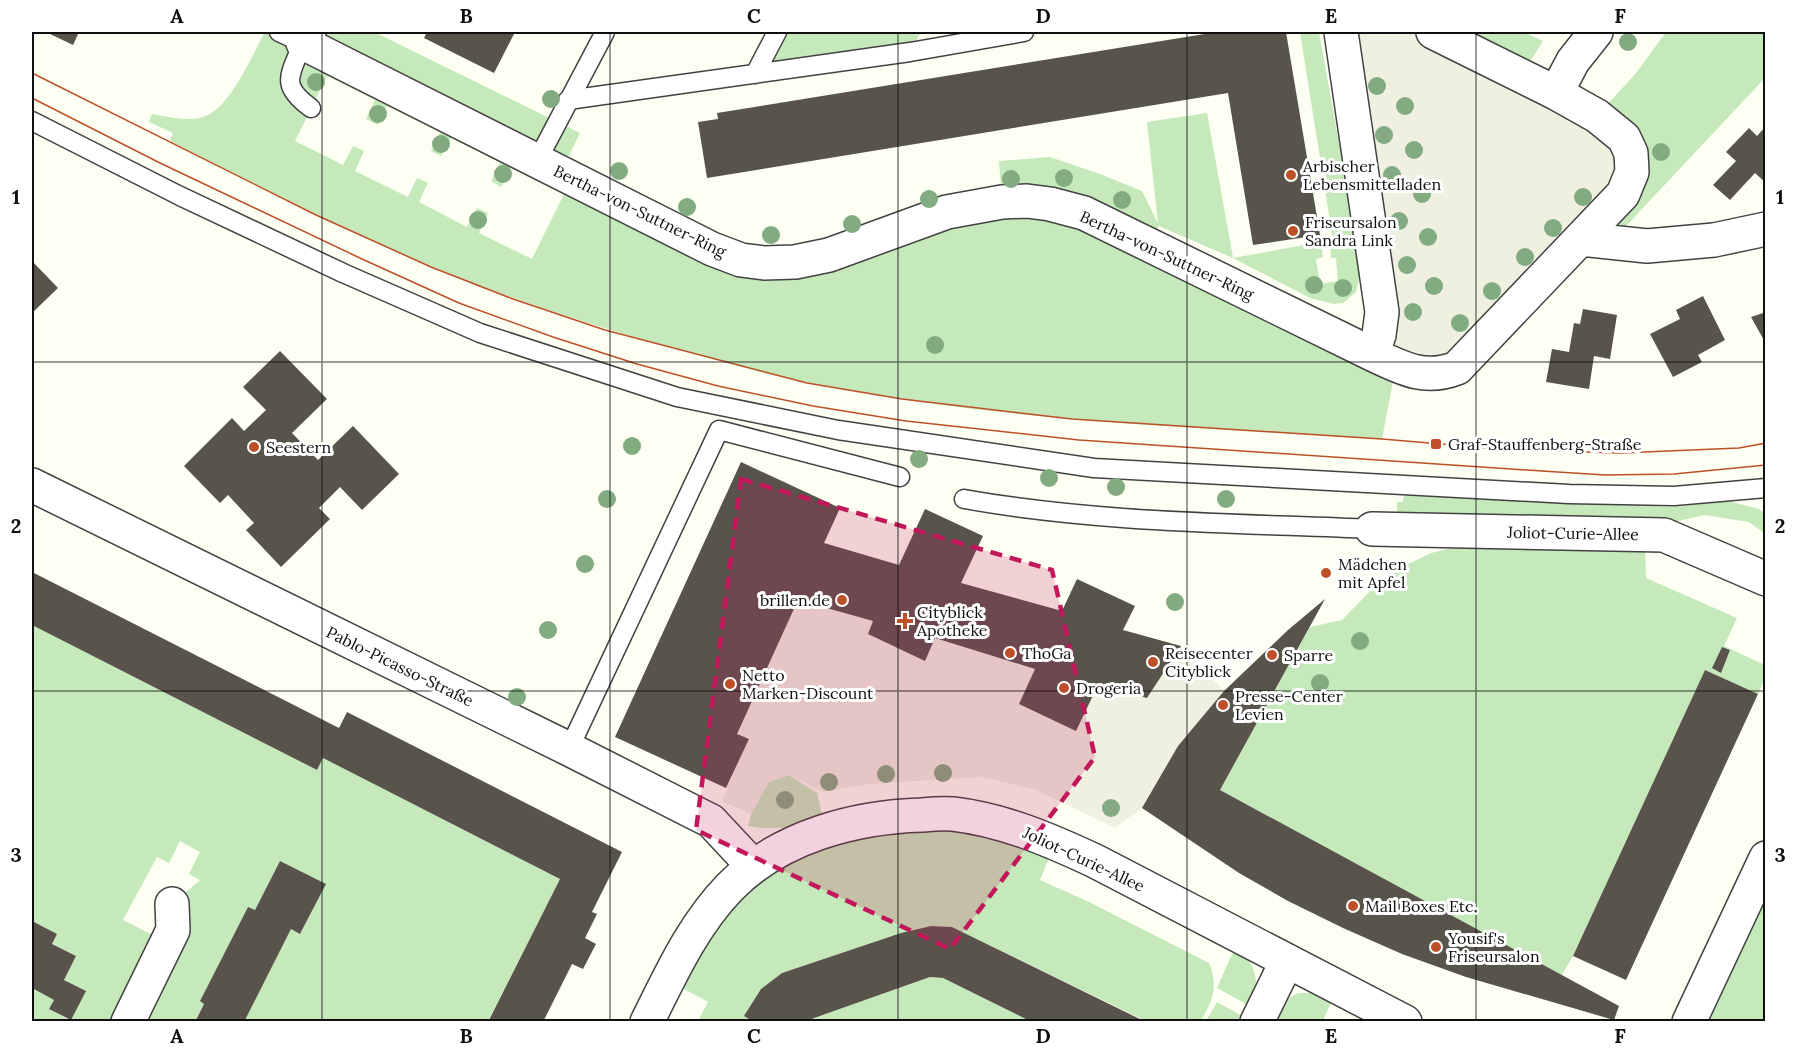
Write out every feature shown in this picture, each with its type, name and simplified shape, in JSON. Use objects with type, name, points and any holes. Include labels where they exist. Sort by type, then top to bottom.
[{"type":"street","points":[[1341,32],[1382,312],[1379,335],[1372,354]]},
{"type":"street","name":"Bertha-von-Suttner-Ring","points":[[297,35],[537,161],[712,249],[741,260],[764,263],[795,262],[829,255],[947,212],[1002,202],[1027,201],[1050,204],[1084,213],[1397,366],[1423,374],[1442,374],[1457,368],[1581,239],[1623,194],[1632,172],[1631,153],[1624,138],[1597,116],[1433,32]]},
{"type":"street","points":[[1556,93],[1573,61],[1596,32]]},
{"type":"street","points":[[1581,239],[1647,246],[1714,240],[1766,229]]},
{"type":"street","name":"Pablo-Picasso-Straße","points":[[32,485],[711,821],[753,866]]},
{"type":"street","name":"Joliot-Curie-Allee","points":[[1372,529],[1664,535],[1766,579]]},
{"type":"street","name":"Joliot-Curie-Allee","points":[[647,1022],[694,932],[730,887],[753,866],[795,842],[846,825],[892,816],[952,814],[999,823],[1055,843],[1095,861],[1405,1022]]},
{"type":"street","points":[[1689,1022],[1766,858]]},
{"type":"street","points":[[128,1022],[173,930],[172,904]]},
{"type":"street","points":[[1257,1022],[1287,961]]},
{"type":"lane","points":[[537,161],[605,32]]},
{"type":"lane","points":[[755,74],[777,32]]},
{"type":"lane","points":[[568,100],[910,52],[1024,32]]},
{"type":"lane","points":[[297,35],[290,76],[291,87],[298,99],[312,108]]},
{"type":"lane","points":[[32,121],[180,196],[343,273],[480,333],[677,397],[838,430],[1094,468],[1569,494],[1674,496],[1764,491]]},
{"type":"lane","points":[[568,749],[719,430],[900,477]]},
{"type":"lane","points":[[964,500],[1045,511],[1171,520],[1372,529]]},
{"type":"highlighted area","points":[[741,479],[1052,570],[1095,757],[950,949],[696,830]]},
{"type":"green space","points":[[265,32],[374,32],[580,133],[561,172],[741,260],[1002,202],[999,161],[1050,157],[1100,174],[1142,191],[1158,223],[1147,122],[1207,113],[1233,258],[1159,226],[1149,245],[1393,381],[1382,439],[1094,421],[879,396],[808,383],[750,369],[625,334],[528,303],[433,267],[333,223],[170,141],[173,133],[149,122],[152,114],[191,119],[213,112],[231,93]],"holes":[[[327,76],[375,100],[366,119],[378,125],[387,106],[440,132],[431,151],[441,156],[451,138],[500,162],[491,181],[501,187],[511,168],[564,194],[532,259],[479,233],[488,213],[477,208],[467,227],[419,202],[428,183],[417,178],[408,197],[355,171],[364,151],[353,146],[343,165],[295,141]]]},
{"type":"green space","points":[[777,32],[921,32],[910,52],[755,74]]},
{"type":"green space","points":[[1300,32],[1319,32],[1356,238],[1360,275],[1356,292],[1343,303],[1334,304],[1310,298],[1233,258],[1321,242],[1323,257],[1316,259],[1320,284],[1338,281],[1336,258],[1331,258],[1330,242],[1333,240]]},
{"type":"green space","points":[[1433,32],[1524,32],[1543,41],[1521,76]]},
{"type":"green space","points":[[1666,32],[1765,32],[1765,78],[1610,243],[1597,116],[1637,72]]},
{"type":"green space","points":[[1404,495],[1673,507],[1728,501],[1759,509],[1765,514],[1765,534],[1749,522],[1705,515],[1664,524],[1397,518],[1397,502],[1403,502]]},
{"type":"green space","points":[[1474,543],[1645,545],[1646,578],[1737,618],[1724,646],[1765,665],[1765,678],[1758,694],[1705,670],[1573,956],[1561,976],[1220,790],[1310,627],[1342,620],[1379,582],[1386,587],[1391,583],[1390,573],[1431,553]]},
{"type":"green space","points":[[32,625],[317,770],[323,758],[560,879],[488,1021],[244,1021],[291,929],[301,933],[325,885],[280,861],[255,910],[248,907],[200,1001],[204,1004],[195,1021],[32,1021],[32,988],[54,1000],[49,1009],[70,1020],[85,991],[64,980],[76,956],[52,944],[57,934],[32,922]],"holes":[[[180,841],[200,852],[189,874],[200,880],[172,904],[166,942],[123,920],[157,857],[169,863]]]},
{"type":"green space","points":[[789,775],[817,793],[823,819],[786,827],[748,826],[751,814],[769,782]]},
{"type":"green space","points":[[876,818],[1055,843],[1040,880],[1087,901],[1209,963],[1214,987],[1201,1021],[1146,1021],[952,927],[931,926],[901,933],[782,973],[761,989],[754,1021],[698,1021],[708,1002],[668,980],[730,887]]},
{"type":"green space","points":[[1765,894],[1765,1021],[1706,1021]]},
{"type":"green space","points":[[1238,952],[1249,962],[1255,974],[1256,988],[1253,1002],[1246,1004],[1217,988],[1232,954]]},
{"type":"green space","points":[[930,977],[943,978],[1032,1021],[803,1022]]},
{"type":"green space","points":[[1298,993],[1316,993],[1332,1000],[1323,1021],[1283,1021],[1275,1018],[1282,1002]]},
{"type":"green space","points":[[1217,1002],[1242,1016],[1239,1021],[1206,1021]]},
{"type":"shaded area","points":[[1341,32],[1433,32],[1597,116],[1632,172],[1457,368],[1372,354]]},
{"type":"shaded area","points":[[798,600],[873,621],[868,634],[924,660],[935,638],[1035,669],[1147,698],[1181,646],[1224,691],[1178,746],[1142,808],[1115,828],[1037,790],[981,777],[868,784],[823,792],[789,775],[769,782],[751,814],[722,801],[749,739],[737,734]]},
{"type":"building","points":[[46,32],[79,32],[73,45]]},
{"type":"building","points":[[427,32],[515,32],[494,73],[424,38]]},
{"type":"building","points":[[1217,32],[1286,32],[1320,235],[1253,245],[1228,93],[707,178],[698,122],[718,119],[717,113]]},
{"type":"building","points":[[1766,126],[1766,183],[1755,173],[1730,200],[1713,185],[1736,161],[1726,152],[1749,128],[1757,136]]},
{"type":"building","points":[[32,261],[58,288],[32,313]]},
{"type":"building","points":[[1703,296],[1725,340],[1698,355],[1702,362],[1673,377],[1650,334],[1680,319],[1676,310]]},
{"type":"building","points":[[1583,309],[1617,315],[1610,359],[1594,356],[1589,389],[1546,382],[1552,349],[1569,352],[1574,323],[1580,324]]},
{"type":"building","points":[[1766,312],[1766,344],[1751,317]]},
{"type":"building","name":"Seestern","points":[[280,351],[327,399],[292,433],[318,460],[353,426],[399,474],[362,510],[340,487],[319,508],[330,519],[281,567],[246,530],[254,523],[228,495],[220,503],[184,466],[232,418],[244,431],[266,410],[243,387]]},
{"type":"building","points":[[741,462],[840,508],[824,543],[899,565],[925,509],[983,536],[961,583],[1062,611],[1077,579],[1135,606],[1123,630],[1181,646],[1147,698],[1098,685],[1076,731],[1019,704],[1035,669],[935,638],[925,661],[868,634],[873,621],[798,600],[737,734],[749,739],[726,788],[615,737]]},
{"type":"building","points":[[32,572],[339,728],[347,712],[622,852],[592,912],[597,914],[585,938],[596,944],[583,969],[572,964],[543,1022],[488,1022],[560,879],[323,758],[317,770],[32,625]]},
{"type":"building","points":[[1325,599],[1220,790],[1619,1006],[1614,1020],[1466,977],[1402,954],[1343,928],[1288,901],[1239,873],[1142,808],[1178,746],[1224,691],[1288,630]]},
{"type":"building","points":[[1722,647],[1730,650],[1721,673],[1712,668]]},
{"type":"building","points":[[1705,670],[1758,694],[1626,980],[1573,956]]},
{"type":"building","points":[[280,861],[326,884],[300,934],[291,929],[244,1022],[195,1022],[204,1004],[200,1001],[248,907],[255,910]]},
{"type":"building","points":[[32,921],[57,934],[52,944],[76,956],[64,980],[86,991],[71,1020],[49,1009],[54,1000],[32,988]]},
{"type":"building","points":[[931,926],[952,927],[1146,1022],[1032,1022],[943,978],[930,977],[803,1022],[754,1022],[744,1016],[761,989],[782,973],[901,933]]},
{"type":"tram line","points":[[32,73],[316,215],[431,267],[513,299],[605,330],[807,383],[902,399],[1072,419],[1382,439],[1512,450],[1621,453],[1739,448],[1766,443]]},
{"type":"tram line","points":[[32,98],[160,163],[459,303],[637,364],[718,386],[813,406],[906,421],[1079,440],[1605,475],[1674,474],[1766,465]]},
{"type":"place","name":"Arbischer Lebensmittelladen","points":[[1291,175]]},
{"type":"place","name":"Friseursalon Sandra Link","points":[[1293,231]]},
{"type":"place","name":"Graf-Stauffenberg-Straße","points":[[1436,444]]},
{"type":"place","name":"Seestern","points":[[254,447]]},
{"type":"place","name":"Mädchen mit Apfel","points":[[1326,573]]},
{"type":"place","name":"brillen.de","points":[[842,600]]},
{"type":"place","name":"Cityblick Apotheke","points":[[905,621]]},
{"type":"place","name":"ThoGa","points":[[1010,653]]},
{"type":"place","name":"Sparre","points":[[1272,655]]},
{"type":"place","name":"Reisecenter Cityblick","points":[[1153,662]]},
{"type":"place","name":"Netto Marken-Discount","points":[[730,684]]},
{"type":"place","name":"Drogeria","points":[[1064,688]]},
{"type":"place","name":"Presse-Center Levien","points":[[1223,705]]},
{"type":"place","name":"Mail Boxes Etc.","points":[[1353,906]]},
{"type":"place","name":"Yousif's Friseursalon","points":[[1436,947]]}]
